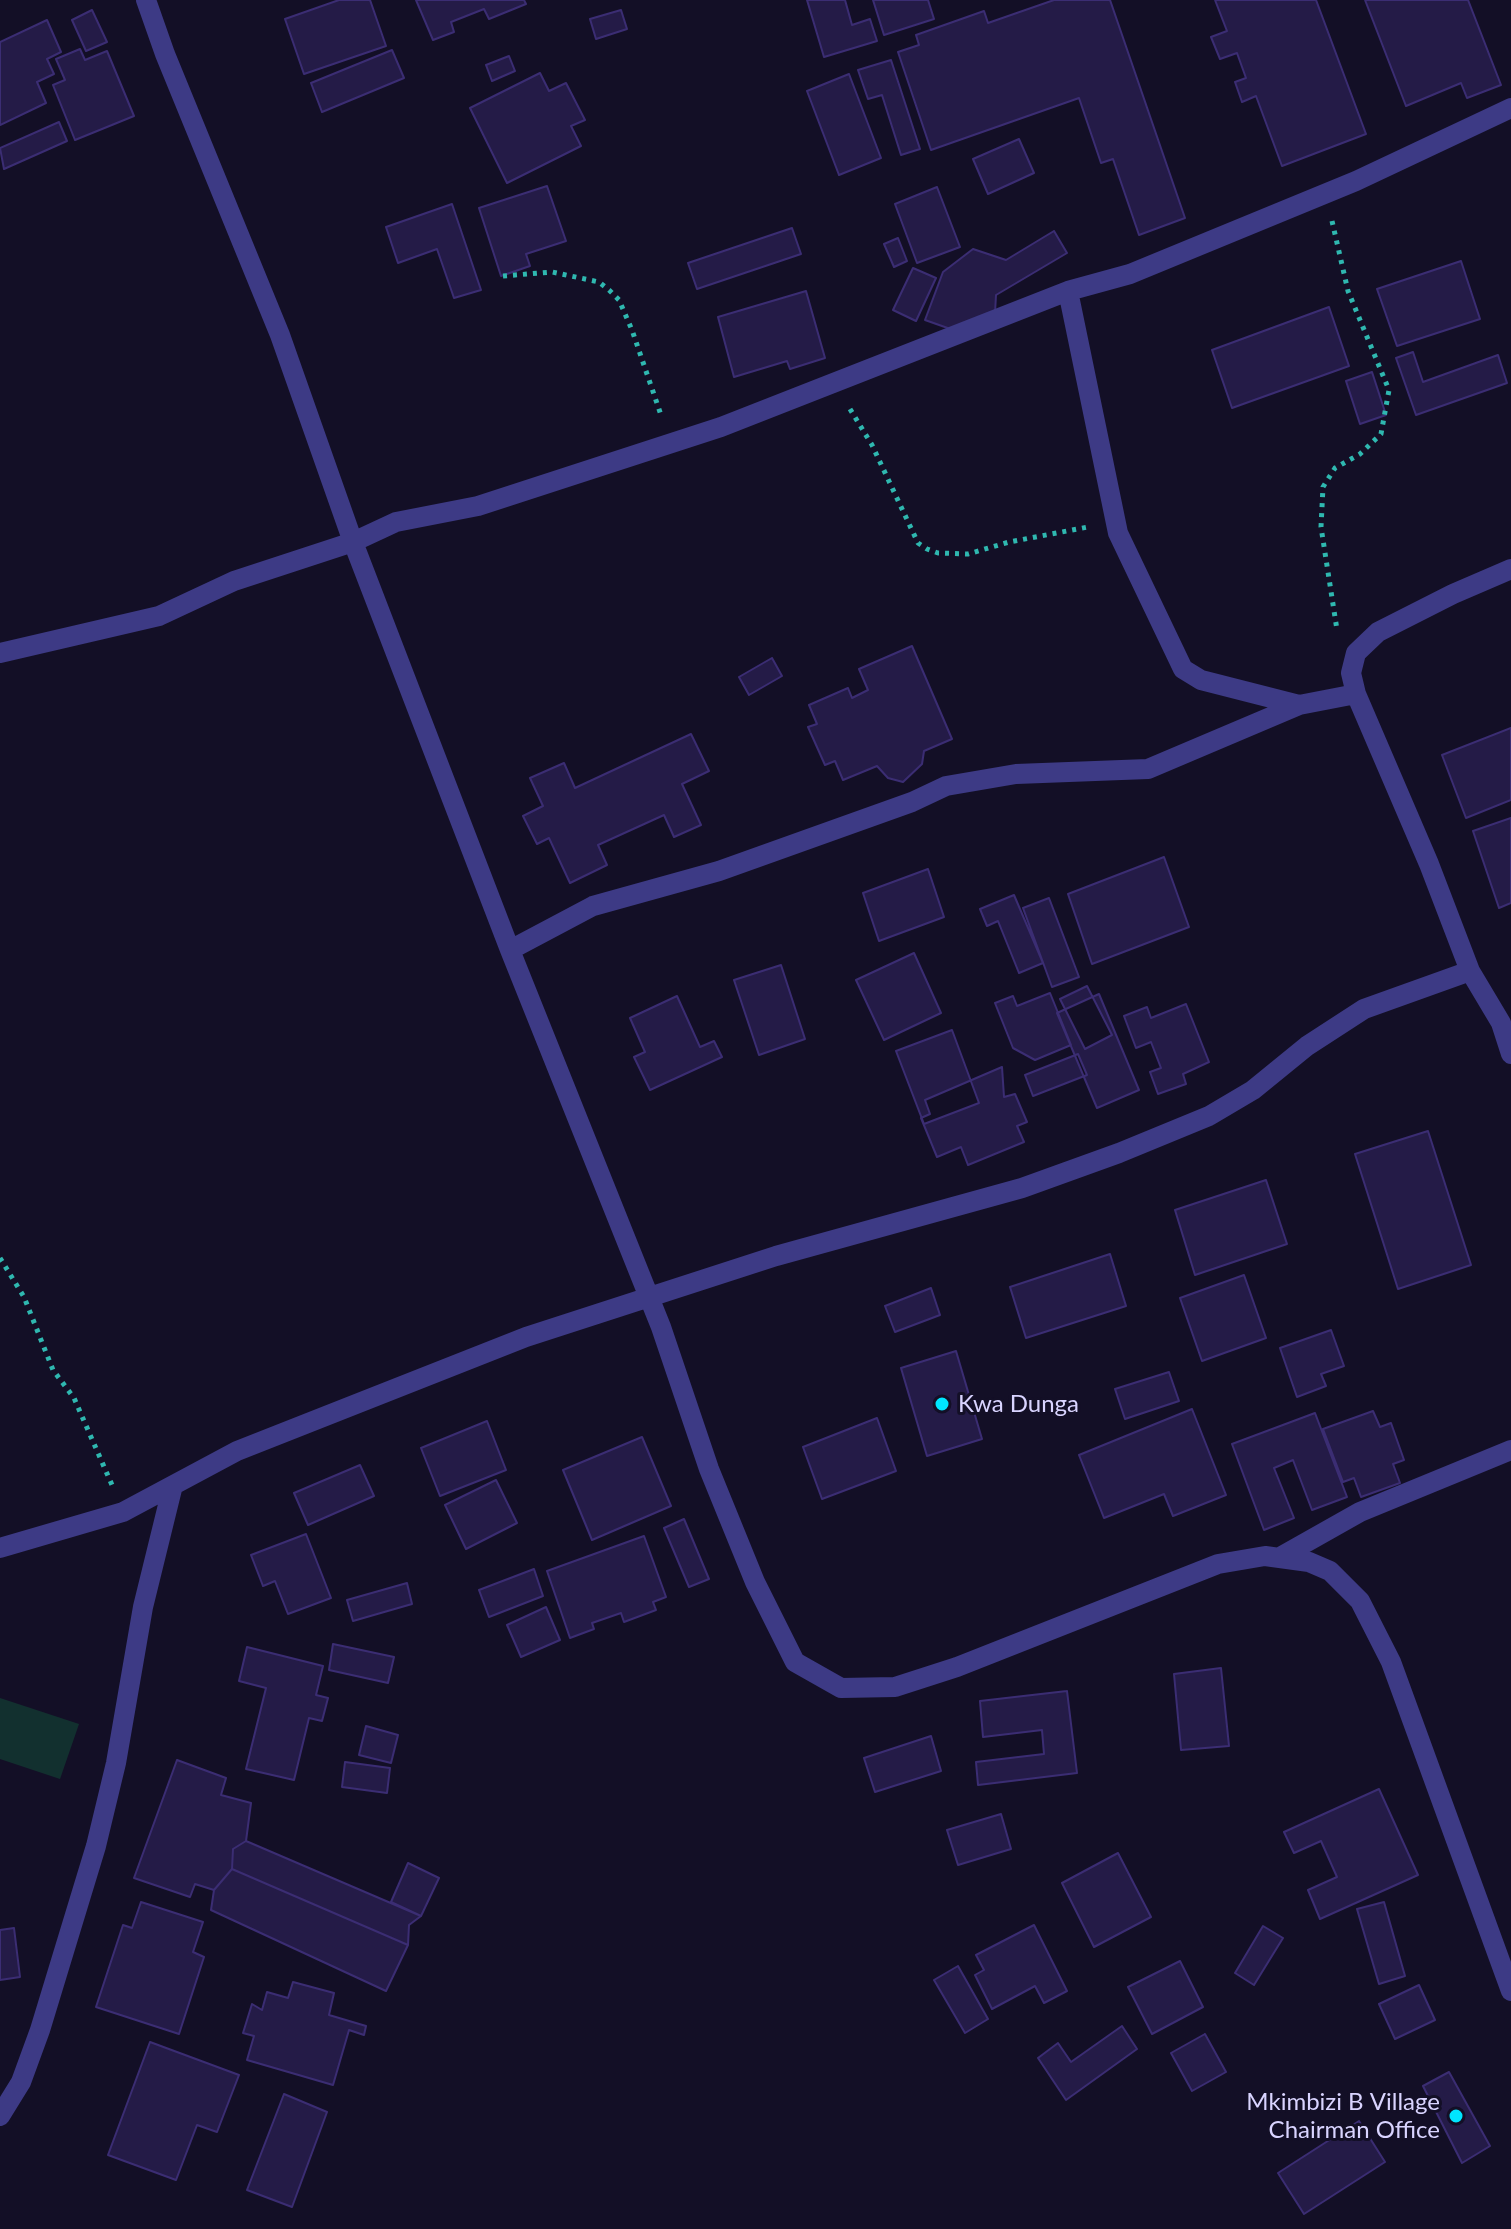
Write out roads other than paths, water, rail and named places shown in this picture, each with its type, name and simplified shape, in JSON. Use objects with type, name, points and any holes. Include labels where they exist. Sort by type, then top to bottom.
[{"type":"street","points":[[146,0],[165,54],[280,335],[353,542],[510,950],[649,1297],[709,1469],[762,1595],[795,1662],[841,1688],[895,1687],[957,1667],[1218,1564],[1244,1557],[1282,1556],[1330,1571],[1360,1601],[1391,1662],[1511,1991]]},
{"type":"street","points":[[0,653],[159,616],[234,581],[353,542],[396,522],[478,506],[674,442],[826,387],[1068,291],[1130,274],[1334,190],[1511,108]]},
{"type":"street","points":[[1068,291],[1116,524],[1183,669],[1201,680],[1299,705]]},
{"type":"street","points":[[1511,569],[1378,632],[1356,653],[1352,663],[1356,694],[1429,864],[1470,971],[1506,1020],[1511,1054]]},
{"type":"street","points":[[510,950],[593,906],[719,871],[912,802],[946,786],[1016,774],[1148,769],[1299,705],[1356,694]]},
{"type":"street","points":[[0,1548],[123,1512],[172,1489],[237,1451],[526,1337],[776,1256],[1022,1188],[1119,1153],[1220,1110],[1253,1090],[1307,1046],[1364,1009],[1470,971]]},
{"type":"street","points":[[1282,1556],[1360,1512],[1511,1450]]},
{"type":"street","points":[[0,2116],[21,2082],[40,2030],[96,1846],[116,1763],[143,1607],[172,1489]]},
{"type":"place","name":"Kwa Dunga","points":[[942,1404]]},
{"type":"place","name":"Mkimbizi B Village Chairman Office","points":[[1456,2116]]}]
